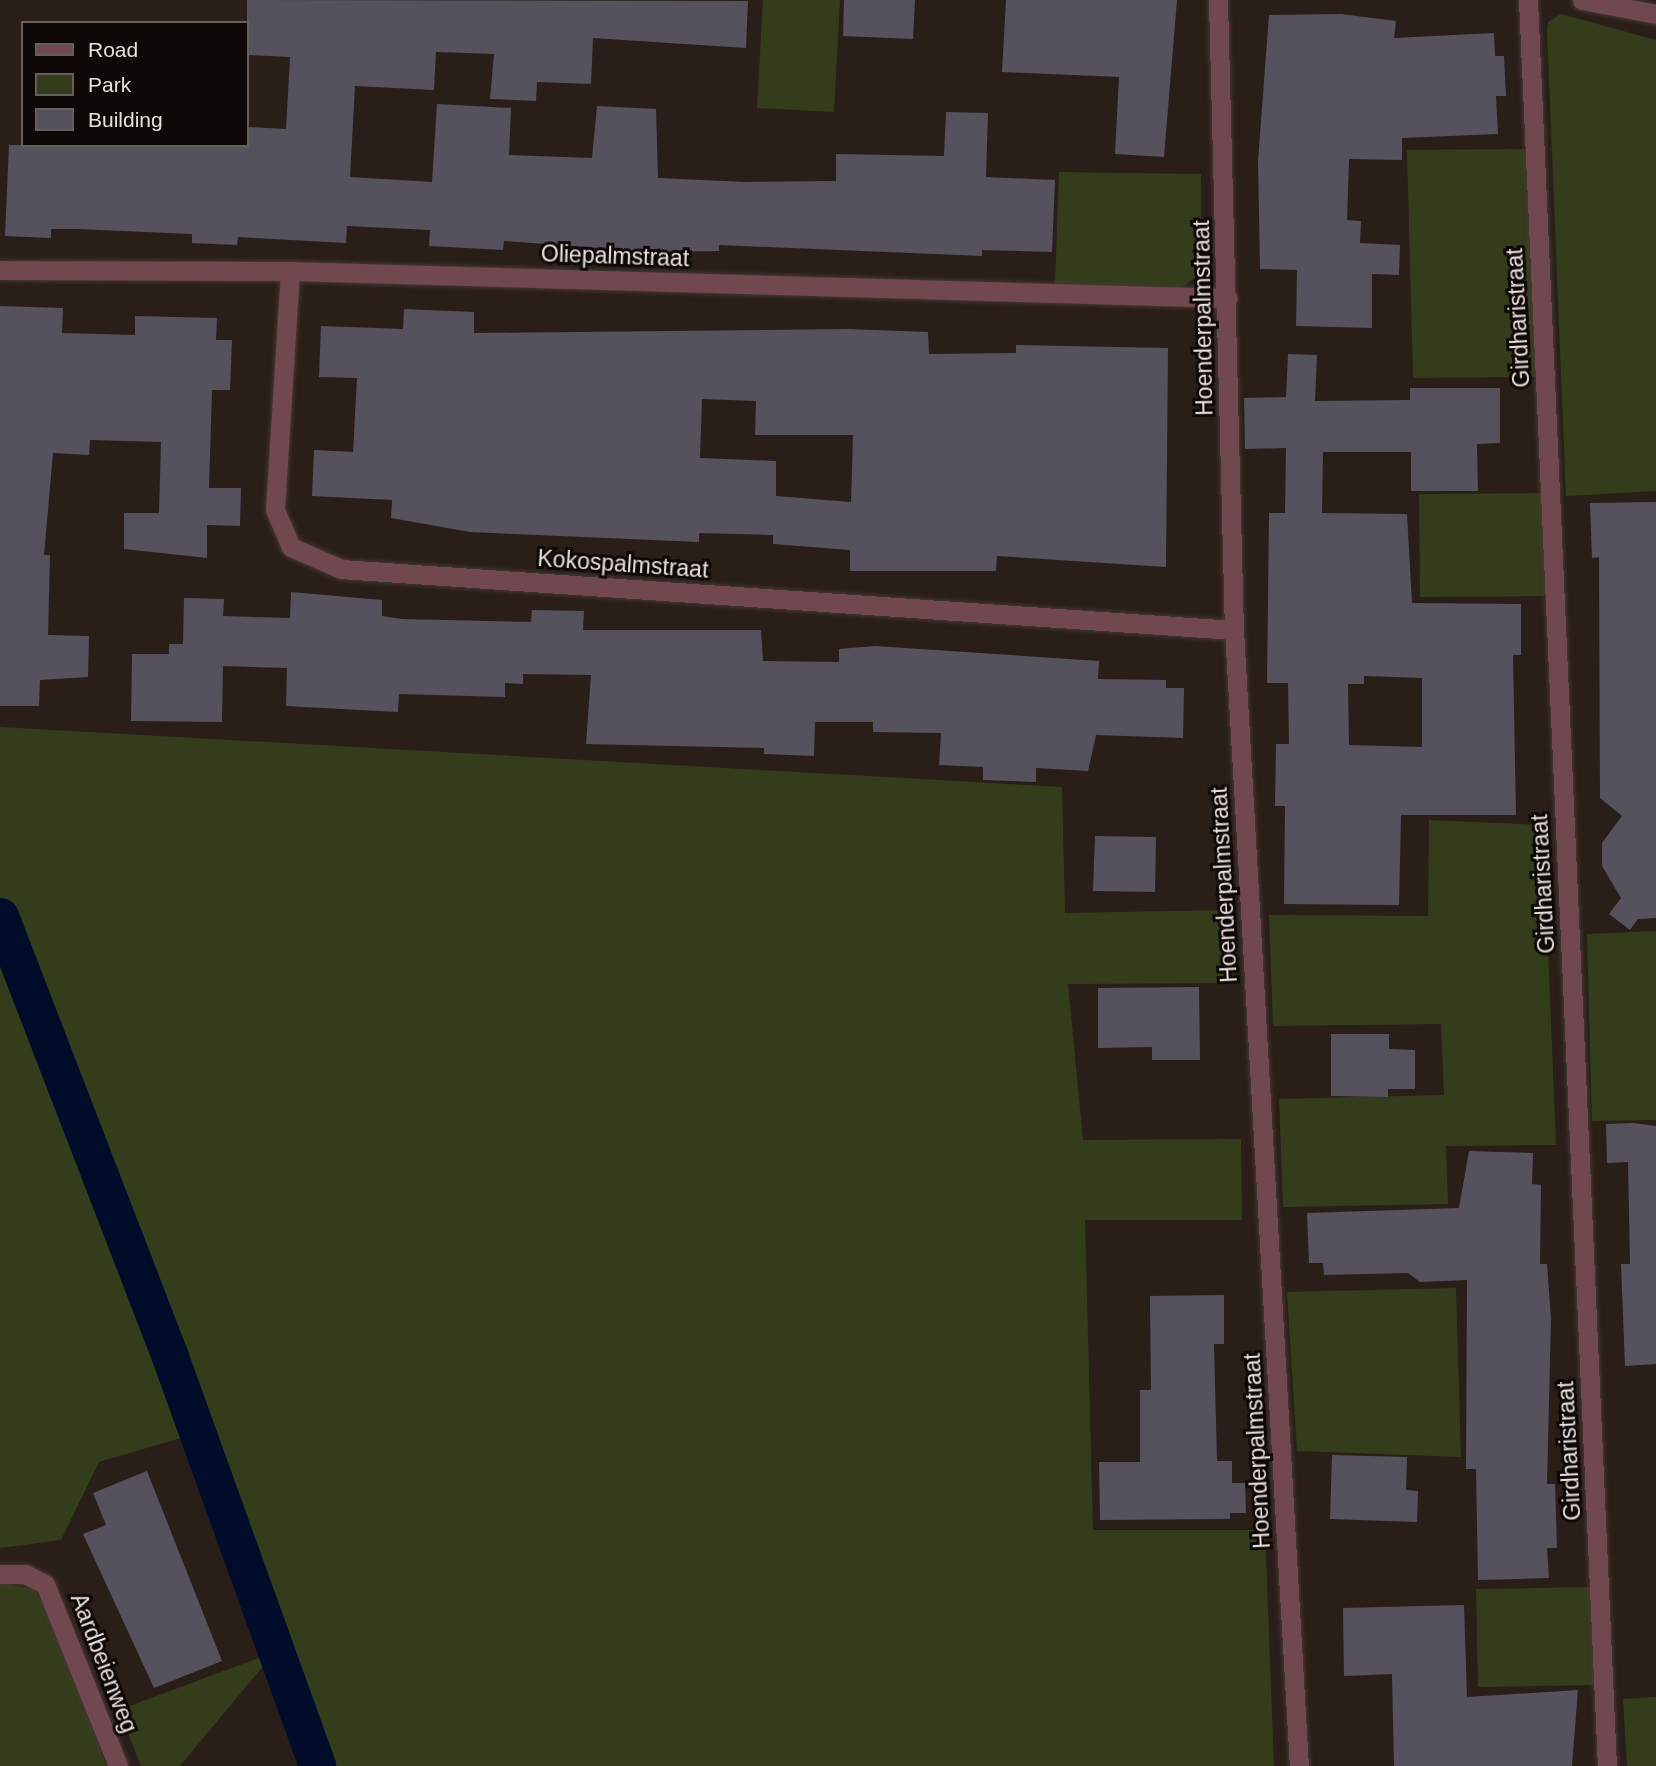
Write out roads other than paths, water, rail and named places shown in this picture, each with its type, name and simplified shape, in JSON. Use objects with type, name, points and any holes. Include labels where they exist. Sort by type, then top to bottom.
[{"type":"street","name":"Hoenderpalmstraat","points":[[1218,0],[1228,298],[1234,630],[1299,1766]]},
{"type":"street","name":"Girdharistraat","points":[[1528,0],[1608,1766]]},
{"type":"street","points":[[1582,0],[1656,14]]},
{"type":"street","name":"Oliepalmstraat","points":[[0,270],[290,271],[1228,298]]},
{"type":"street","name":"Kokospalmstraat","points":[[290,271],[275,510],[291,547],[341,569],[1234,630]]},
{"type":"street","name":"Aardbeienweg","points":[[0,1574],[25,1574],[45,1584],[118,1766]]},
{"type":"waterway","points":[[0,916],[169,1354],[317,1766]]}]
